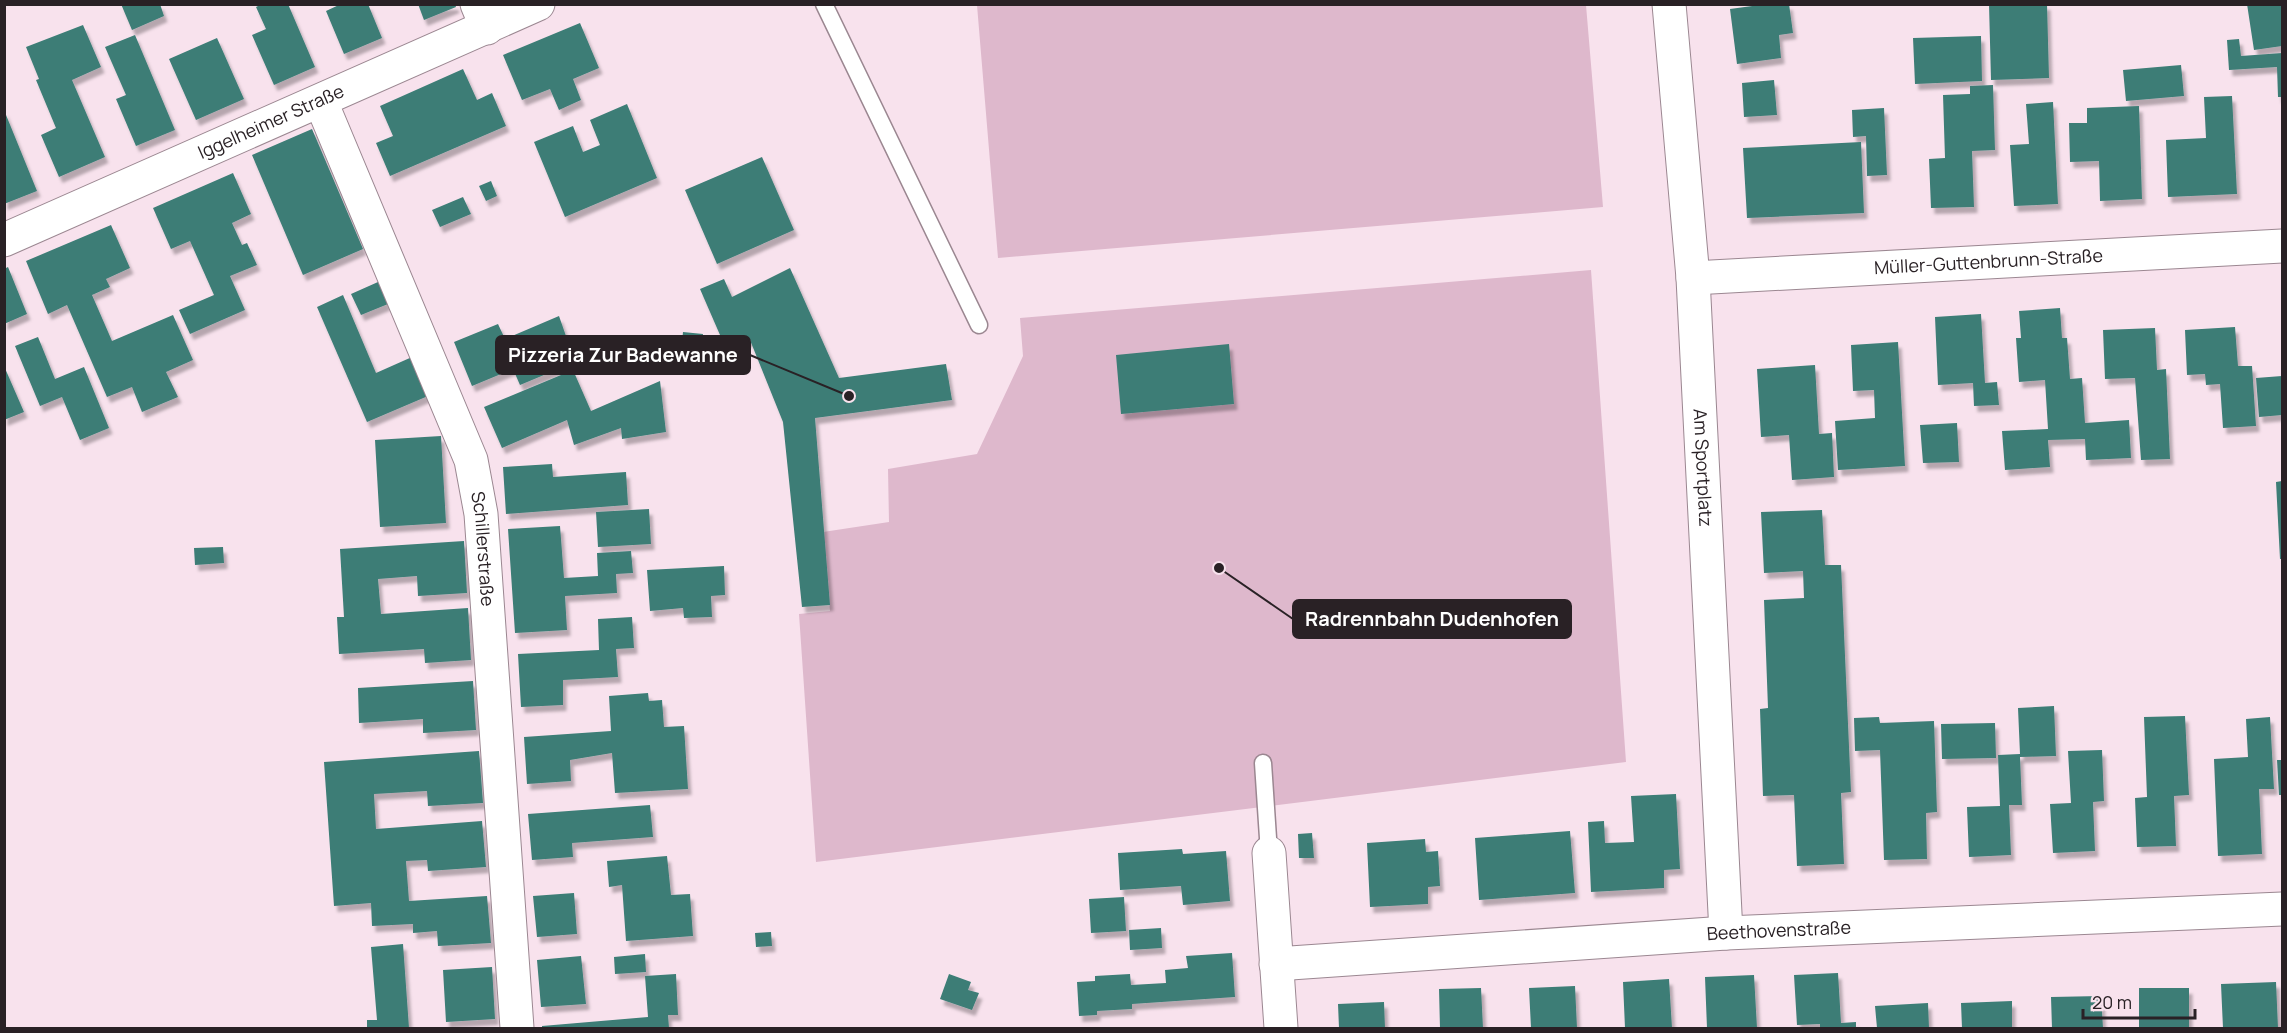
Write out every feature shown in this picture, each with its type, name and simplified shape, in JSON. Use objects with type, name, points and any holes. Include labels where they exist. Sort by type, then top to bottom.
[{"type":"street","name":"Iggelheimer Straße","points":[[4,240],[321,102],[482,16],[538,4]]},
{"type":"street","name":"Am Sportplatz","points":[[1669,4],[1693,278],[1726,933]]},
{"type":"street","name":"Schillerstraße","points":[[321,102],[471,460],[481,514],[517,1029]]},
{"type":"street","name":"Müller-Guttenbrunn-Straße","points":[[1693,278],[2283,246]]},
{"type":"street","points":[[1269,853],[1281,1029]]},
{"type":"street","name":"Beethovenstraße","points":[[1276,964],[1726,933],[2283,909]]},
{"type":"lane","points":[[824,4],[979,325]]},
{"type":"lane","points":[[1263,763],[1269,853]]},
{"type":"shaded area","points":[[977,5],[1586,5],[1603,207],[998,258]]},
{"type":"shaded area","points":[[1591,270],[1626,762],[816,862],[799,614],[830,611],[823,532],[889,522],[888,469],[977,454],[1023,356],[1020,318]]},
{"type":"building","points":[[121,4],[160,4],[164,16],[132,30]]},
{"type":"building","points":[[262,4],[288,4],[315,67],[274,85],[252,35],[266,29],[256,7]]},
{"type":"building","points":[[341,4],[368,4],[382,38],[344,54],[326,11]]},
{"type":"building","points":[[418,4],[455,4],[456,7],[424,20]]},
{"type":"building","points":[[1767,4],[1789,4],[1793,33],[1779,35],[1781,58],[1737,64],[1730,9]]},
{"type":"building","points":[[1989,4],[2047,4],[2049,78],[1991,80]]},
{"type":"building","points":[[2247,4],[2282,4],[2282,46],[2254,50]]},
{"type":"building","points":[[580,23],[599,68],[573,79],[581,100],[559,110],[550,89],[522,100],[503,55]]},
{"type":"building","points":[[83,25],[101,67],[72,80],[105,157],[59,177],[41,135],[56,128],[36,80],[39,79],[26,47]]},
{"type":"building","points":[[135,35],[175,130],[136,146],[116,99],[126,95],[105,47]]},
{"type":"building","points":[[1981,36],[1982,81],[1915,84],[1913,38]]},
{"type":"building","points":[[217,38],[244,99],[196,120],[169,59]]},
{"type":"building","points":[[2239,39],[2241,56],[2282,53],[2282,97],[2278,97],[2277,67],[2229,70],[2227,40]]},
{"type":"building","points":[[2181,65],[2184,96],[2126,101],[2123,70]]},
{"type":"building","points":[[463,69],[477,100],[492,93],[506,126],[390,176],[376,143],[393,136],[380,106]]},
{"type":"building","points":[[1774,80],[1777,115],[1744,117],[1742,83]]},
{"type":"building","points":[[1993,85],[1995,150],[1972,151],[1974,207],[1931,208],[1929,159],[1945,158],[1943,95],[1970,94],[1970,86]]},
{"type":"building","points":[[2232,96],[2237,194],[2168,197],[2166,140],[2206,138],[2204,97]]},
{"type":"building","points":[[2053,102],[2058,204],[2014,206],[2010,145],[2029,144],[2026,104]]},
{"type":"building","points":[[627,104],[657,178],[565,217],[534,142],[573,126],[583,152],[600,145],[590,120]]},
{"type":"building","points":[[2139,106],[2142,199],[2100,201],[2099,161],[2070,162],[2069,123],[2087,123],[2087,108]]},
{"type":"building","points":[[1884,108],[1887,175],[1867,176],[1866,136],[1853,137],[1852,110]]},
{"type":"building","points":[[4,110],[37,191],[4,204]]},
{"type":"building","points":[[312,129],[363,249],[303,275],[252,155]]},
{"type":"building","points":[[1861,142],[1864,213],[1747,218],[1743,148]]},
{"type":"building","points":[[762,157],[794,230],[717,264],[685,190]]},
{"type":"building","points":[[233,173],[251,214],[232,223],[242,245],[247,243],[257,265],[230,276],[245,310],[190,334],[179,310],[214,295],[190,241],[171,249],[153,208]]},
{"type":"building","points":[[491,181],[497,196],[486,201],[479,186]]},
{"type":"building","points":[[463,197],[471,214],[440,227],[432,210]]},
{"type":"building","points":[[111,225],[130,268],[106,279],[110,287],[92,295],[112,341],[173,315],[193,360],[166,372],[178,397],[142,412],[132,387],[107,397],[67,305],[48,314],[26,261]]},
{"type":"building","points":[[8,267],[27,314],[4,324],[4,269]]},
{"type":"building","points":[[790,268],[839,378],[946,364],[952,400],[815,418],[830,605],[802,607],[783,422],[750,340],[727,351],[700,289],[724,279],[732,297]]},
{"type":"building","points":[[378,282],[388,304],[361,315],[351,294]]},
{"type":"building","points":[[343,295],[376,373],[412,357],[428,396],[367,422],[317,307]]},
{"type":"building","points":[[2060,308],[2062,338],[2067,338],[2070,379],[2082,378],[2085,423],[2129,420],[2131,458],[2086,460],[2085,439],[2048,440],[2050,467],[2005,470],[2002,431],[2048,429],[2045,380],[2019,382],[2016,338],[2021,338],[2019,311]]},
{"type":"building","points":[[1981,314],[1985,383],[1997,382],[1999,405],[1974,406],[1973,383],[1938,385],[1935,317]]},
{"type":"building","points":[[559,316],[575,362],[520,385],[513,369],[472,386],[454,342],[498,324],[505,339]]},
{"type":"building","points":[[2235,327],[2238,366],[2252,366],[2256,426],[2223,428],[2220,384],[2206,385],[2205,374],[2187,375],[2185,330]]},
{"type":"building","points":[[2155,328],[2157,370],[2166,369],[2170,459],[2141,460],[2135,378],[2105,379],[2103,330]]},
{"type":"building","points":[[683,332],[703,334],[701,352],[681,351]]},
{"type":"building","points":[[38,337],[55,379],[84,367],[109,428],[80,440],[62,397],[40,406],[15,346]]},
{"type":"building","points":[[1898,342],[1905,466],[1838,470],[1835,421],[1875,418],[1874,390],[1853,391],[1851,345]]},
{"type":"building","points":[[1229,344],[1234,404],[1121,414],[1116,355]]},
{"type":"building","points":[[1815,365],[1819,434],[1832,433],[1834,477],[1792,480],[1789,435],[1761,437],[1757,369]]},
{"type":"building","points":[[4,366],[24,412],[4,420]]},
{"type":"building","points":[[573,370],[591,411],[660,381],[666,432],[622,439],[621,428],[574,445],[567,420],[502,448],[484,407]]},
{"type":"building","points":[[2282,376],[2282,415],[2259,417],[2256,378]]},
{"type":"building","points":[[1957,423],[1959,462],[1923,463],[1920,425]]},
{"type":"building","points":[[441,436],[446,523],[380,527],[375,440]]},
{"type":"building","points":[[552,464],[553,477],[626,472],[628,505],[506,514],[503,467]]},
{"type":"building","points":[[2282,481],[2282,559],[2280,559],[2276,482]]},
{"type":"building","points":[[649,509],[651,544],[598,547],[596,512]]},
{"type":"building","points":[[1822,510],[1825,565],[1841,565],[1851,792],[1841,793],[1844,864],[1797,866],[1794,795],[1763,796],[1760,709],[1768,708],[1764,600],[1804,598],[1803,571],[1764,573],[1761,512]]},
{"type":"building","points":[[560,526],[564,578],[598,576],[597,553],[631,551],[633,573],[616,574],[617,593],[565,596],[567,630],[515,633],[508,529]]},
{"type":"building","points":[[464,541],[467,593],[418,596],[417,576],[378,579],[381,614],[468,608],[471,660],[425,663],[424,649],[339,654],[337,617],[344,617],[340,549]]},
{"type":"building","points":[[223,547],[224,563],[195,565],[194,548]]},
{"type":"building","points":[[724,566],[725,595],[711,596],[712,617],[684,618],[683,608],[650,611],[647,570]]},
{"type":"building","points":[[632,617],[634,648],[616,649],[618,677],[563,680],[563,705],[521,707],[518,654],[599,650],[598,619]]},
{"type":"building","points":[[473,681],[476,730],[423,733],[423,719],[359,723],[358,688]]},
{"type":"building","points":[[648,693],[649,701],[662,700],[664,727],[684,726],[688,789],[615,793],[612,753],[570,760],[571,781],[527,784],[524,737],[611,731],[609,696]]},
{"type":"building","points":[[2054,706],[2056,756],[2020,757],[2022,805],[2009,805],[2011,855],[1969,857],[1967,807],[2000,806],[1998,755],[2020,754],[2018,708]]},
{"type":"building","points":[[2185,716],[2189,795],[2174,796],[2176,846],[2137,847],[2135,798],[2147,797],[2144,717]]},
{"type":"building","points":[[1879,717],[1880,723],[1934,721],[1937,812],[1926,813],[1927,859],[1884,860],[1880,750],[1855,751],[1854,718]]},
{"type":"building","points":[[2270,717],[2274,789],[2259,789],[2262,854],[2218,856],[2214,759],[2248,757],[2246,719]]},
{"type":"building","points":[[1995,723],[1996,758],[1942,759],[1941,724]]},
{"type":"building","points":[[2102,750],[2104,801],[2093,802],[2095,851],[2053,853],[2050,804],[2071,803],[2068,751]]},
{"type":"building","points":[[479,751],[483,803],[428,806],[427,791],[374,794],[376,829],[482,821],[486,867],[428,871],[427,860],[406,861],[409,901],[487,896],[491,943],[438,946],[437,931],[413,933],[413,924],[372,926],[371,903],[334,906],[324,762]]},
{"type":"building","points":[[2277,760],[2282,760],[2282,795],[2279,795]]},
{"type":"building","points":[[1676,794],[1680,869],[1664,870],[1664,888],[1591,892],[1588,822],[1604,821],[1605,843],[1634,842],[1631,796]]},
{"type":"building","points":[[650,805],[653,837],[572,843],[573,857],[532,860],[528,814]]},
{"type":"building","points":[[1570,831],[1575,893],[1479,900],[1475,838]]},
{"type":"building","points":[[1312,833],[1314,858],[1299,858],[1298,834]]},
{"type":"building","points":[[1425,839],[1426,852],[1438,851],[1440,886],[1428,887],[1428,904],[1370,907],[1367,843]]},
{"type":"building","points":[[1182,849],[1183,854],[1226,851],[1230,901],[1183,905],[1181,886],[1120,890],[1118,853]]},
{"type":"building","points":[[667,856],[671,895],[690,894],[693,936],[626,941],[622,885],[609,887],[607,861]]},
{"type":"building","points":[[574,893],[577,934],[537,937],[533,896]]},
{"type":"building","points":[[1124,897],[1126,931],[1091,933],[1089,899]]},
{"type":"building","points":[[1161,928],[1162,948],[1130,950],[1129,930]]},
{"type":"building","points":[[771,932],[772,946],[756,947],[755,933]]},
{"type":"building","points":[[403,944],[409,1028],[367,1028],[367,1020],[377,1020],[371,947]]},
{"type":"building","points":[[1232,953],[1235,997],[1132,1004],[1132,1009],[1097,1011],[1097,1015],[1079,1016],[1077,982],[1095,981],[1095,976],[1130,974],[1131,985],[1166,983],[1165,970],[1188,968],[1186,956]]},
{"type":"building","points":[[645,954],[646,972],[615,974],[614,957]]},
{"type":"building","points":[[581,956],[586,1004],[541,1007],[537,960]]},
{"type":"building","points":[[492,967],[495,1019],[446,1022],[443,970]]},
{"type":"building","points":[[1838,973],[1841,1023],[1856,1022],[1856,1028],[1820,1028],[1820,1024],[1797,1025],[1794,975]]},
{"type":"building","points":[[676,974],[678,1015],[668,1015],[669,1028],[542,1028],[542,1026],[648,1017],[645,976]]},
{"type":"building","points":[[949,974],[971,982],[968,990],[979,993],[972,1010],[940,999]]},
{"type":"building","points":[[1754,975],[1757,1028],[1707,1028],[1705,977]]},
{"type":"building","points":[[1669,979],[1672,1028],[1625,1028],[1623,982]]},
{"type":"building","points":[[2276,982],[2278,1028],[2223,1028],[2221,984]]},
{"type":"building","points":[[1575,986],[1577,1028],[1531,1028],[1529,988]]},
{"type":"building","points":[[1481,988],[1483,1028],[1440,1028],[1439,989]]},
{"type":"building","points":[[2139,988],[2189,988],[2189,1028],[2139,1028]]},
{"type":"building","points":[[2101,996],[2103,1028],[2052,1028],[2051,997]]},
{"type":"building","points":[[2012,1001],[2012,1028],[1962,1028],[1961,1003]]},
{"type":"building","points":[[1384,1002],[1385,1028],[1339,1028],[1338,1004]]},
{"type":"building","points":[[1928,1003],[1929,1028],[1877,1028],[1875,1006]]},
{"type":"place","name":"Pizzeria Zur Badewanne","points":[[849,396]]},
{"type":"place","name":"Radrennbahn Dudenhofen","points":[[1219,568]]}]
